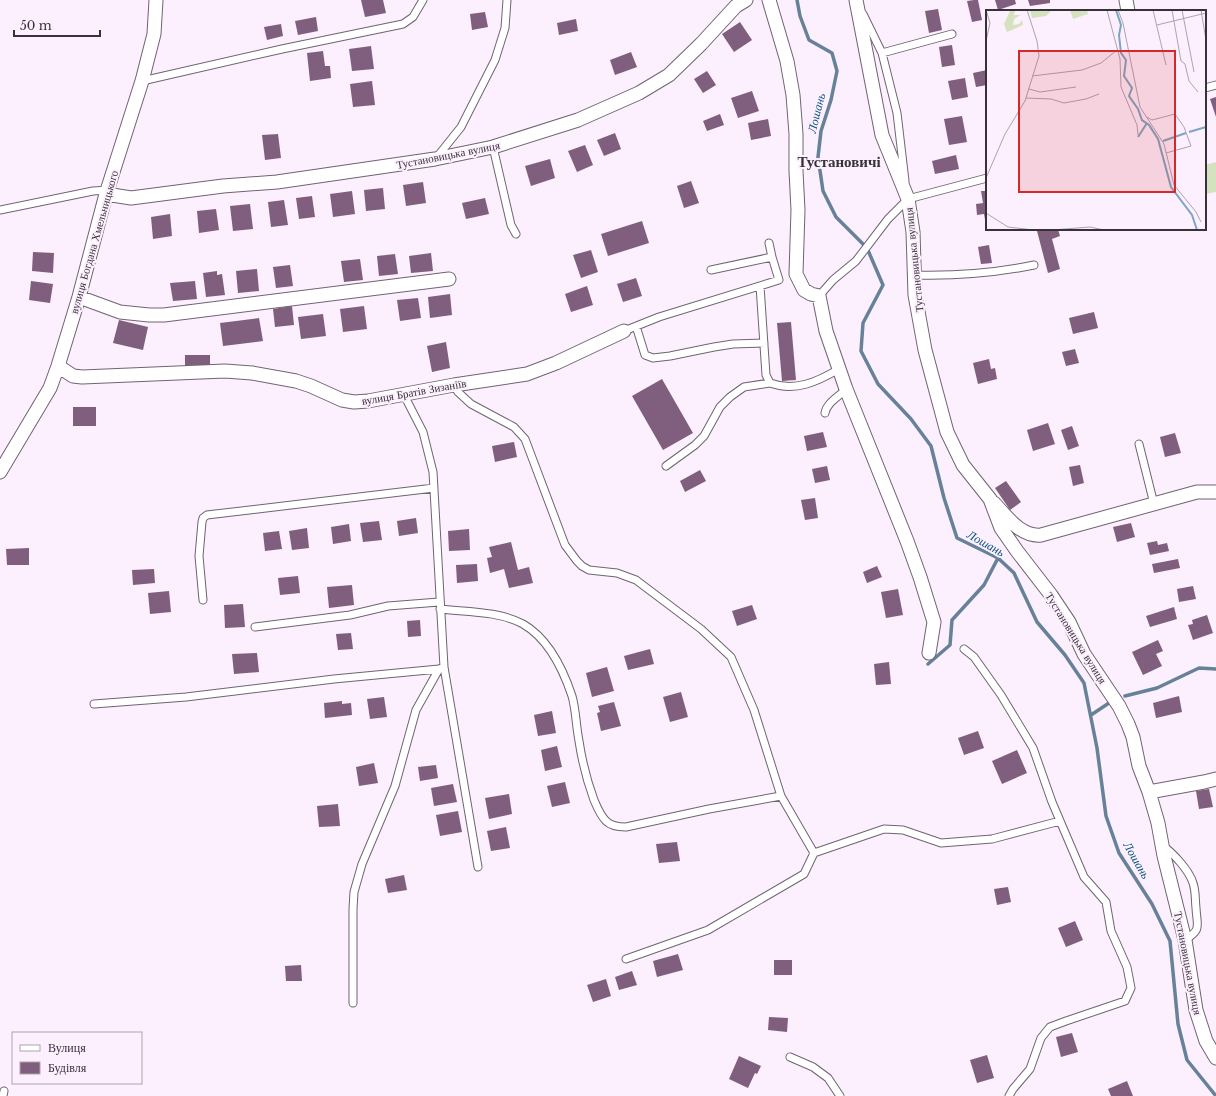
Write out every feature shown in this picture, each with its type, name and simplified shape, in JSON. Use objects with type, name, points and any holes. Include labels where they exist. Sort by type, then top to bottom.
[{"type":"street","name":"вулиця Богдана Хмельницького","points":[[0,472],[50,388],[58,366],[80,297],[107,192],[142,81],[154,34],[156,0]]},
{"type":"street","name":"Тустановицька вулиця","points":[[107,192],[131,198],[223,186],[277,182],[435,159],[493,147],[578,120],[639,93],[669,75],[701,44],[736,6],[746,0]]},
{"type":"street","points":[[769,0],[787,62],[794,102],[798,210],[796,274],[804,290],[819,296],[826,331],[846,389],[907,540],[920,577],[934,622],[929,653]]},
{"type":"street","points":[[1126,0],[1128,10]]},
{"type":"street","name":"Тустановицька вулиця","points":[[857,1],[882,135],[908,199],[913,232],[915,295],[925,350],[947,432],[963,465],[990,499],[1001,528],[1051,595],[1069,622],[1084,654],[1119,706],[1134,737],[1139,766],[1149,792],[1158,823],[1185,940],[1196,1010],[1206,1041],[1216,1058]]},
{"type":"street","points":[[80,297],[120,312],[164,315],[448,279]]},
{"type":"street","name":"вулиця Братів Зизаніїв","points":[[58,366],[73,376],[82,377],[225,371],[252,373],[296,381],[342,400],[354,402],[526,374],[539,370],[630,329]]},
{"type":"street","points":[[990,499],[1017,527],[1034,536],[1197,492],[1216,492]]},
{"type":"street","points":[[1149,792],[1216,779]]},
{"type":"lane","points":[[142,81],[404,24],[413,17],[423,0]]},
{"type":"lane","points":[[435,159],[462,127],[495,60],[505,28],[507,0]]},
{"type":"lane","points":[[857,1],[882,53],[897,113],[908,199]]},
{"type":"lane","points":[[882,53],[952,34]]},
{"type":"lane","points":[[1206,88],[1216,85]]},
{"type":"lane","points":[[493,147],[511,225],[516,234]]},
{"type":"lane","points":[[819,296],[833,280],[856,261],[888,219],[908,199],[986,178]]},
{"type":"lane","points":[[0,210],[93,191],[107,192]]},
{"type":"lane","points":[[764,343],[733,344],[653,358],[646,355],[630,329],[659,317],[779,280],[769,242]]},
{"type":"lane","points":[[711,270],[772,257]]},
{"type":"lane","points":[[914,275],[938,276],[1013,269],[1034,265]]},
{"type":"lane","points":[[760,286],[766,375],[770,383]]},
{"type":"lane","points":[[666,466],[695,445],[704,436],[720,407],[730,397],[744,387],[770,383],[781,386],[797,386],[825,378],[839,369]]},
{"type":"lane","points":[[454,385],[458,392],[471,404],[514,427],[525,439],[565,545],[582,566],[589,570],[617,573],[636,580],[701,629],[731,657],[754,710],[781,796],[814,853]]},
{"type":"lane","points":[[825,413],[828,405],[846,389]]},
{"type":"lane","points":[[404,395],[423,432],[432,472],[440,606],[441,668],[478,867]]},
{"type":"lane","points":[[1139,444],[1154,504]]},
{"type":"lane","points":[[203,600],[199,556],[202,522],[203,518],[207,515],[434,488]]},
{"type":"lane","points":[[255,627],[350,615],[388,606],[440,606],[511,619],[531,629],[543,641],[562,672],[572,697],[583,762],[591,792],[598,810],[606,821],[614,826],[626,827],[709,809],[781,796]]},
{"type":"lane","points":[[964,649],[974,657],[1001,695],[1033,748],[1052,802],[1084,877],[1106,902],[1111,931],[1127,967],[1131,988],[1125,1000],[1050,1027],[1042,1038],[1030,1069],[1013,1089],[1010,1096]]},
{"type":"lane","points":[[94,704],[186,697],[441,668]]},
{"type":"lane","points":[[353,1003],[354,892],[367,850],[390,800],[416,710],[441,668]]},
{"type":"lane","points":[[626,959],[708,930],[804,874],[814,853],[884,829],[903,830],[941,843],[992,839],[1060,821]]},
{"type":"lane","points":[[1162,845],[1172,852],[1193,882],[1196,894],[1197,927],[1195,934],[1185,940]]},
{"type":"lane","points":[[790,1057],[813,1067],[828,1078],[840,1096]]},
{"type":"green space","points":[[1216,162],[1216,192],[1206,194],[1206,165]]},
{"type":"building","points":[[361,0],[383,0],[386,13],[365,17]]},
{"type":"building","points":[[978,0],[982,20],[972,22],[967,1]]},
{"type":"building","points":[[995,0],[1015,0],[1016,4],[998,10]]},
{"type":"building","points":[[1028,0],[1050,0],[1050,3],[1030,6]]},
{"type":"building","points":[[938,9],[942,30],[929,33],[925,11]]},
{"type":"building","points":[[485,12],[488,27],[472,30],[470,14]]},
{"type":"building","points":[[316,17],[318,31],[298,35],[295,21]]},
{"type":"building","points":[[576,19],[578,31],[559,35],[557,23]]},
{"type":"building","points":[[740,22],[752,40],[734,52],[722,34]]},
{"type":"building","points":[[281,24],[283,36],[267,40],[264,27]]},
{"type":"building","points":[[952,45],[955,65],[942,67],[939,47]]},
{"type":"building","points":[[371,46],[374,69],[352,71],[349,49]]},
{"type":"building","points":[[323,51],[325,66],[330,66],[331,78],[310,81],[307,53]]},
{"type":"building","points":[[631,52],[637,67],[615,75],[610,60]]},
{"type":"building","points":[[986,70],[986,85],[976,87],[973,73]]},
{"type":"building","points":[[707,71],[716,85],[703,93],[694,79]]},
{"type":"building","points":[[965,78],[968,97],[952,100],[948,81]]},
{"type":"building","points":[[372,81],[375,105],[353,107],[350,84]]},
{"type":"building","points":[[752,91],[759,111],[738,118],[731,98]]},
{"type":"building","points":[[1216,97],[1216,117],[1210,99]]},
{"type":"building","points":[[720,114],[724,125],[707,131],[703,121]]},
{"type":"building","points":[[962,116],[967,142],[949,145],[944,119]]},
{"type":"building","points":[[768,119],[771,136],[751,140],[748,123]]},
{"type":"building","points":[[615,133],[621,149],[604,156],[597,140]]},
{"type":"building","points":[[278,134],[281,158],[265,160],[262,135]]},
{"type":"building","points":[[585,145],[593,165],[577,172],[568,151]]},
{"type":"building","points":[[956,155],[959,169],[935,174],[932,161]]},
{"type":"building","points":[[550,159],[555,178],[531,186],[525,166]]},
{"type":"building","points":[[691,181],[699,203],[684,208],[677,186]]},
{"type":"building","points":[[423,182],[426,203],[406,206],[403,185]]},
{"type":"building","points":[[383,188],[385,209],[366,211],[364,190]]},
{"type":"building","points":[[352,191],[355,214],[333,217],[330,194]]},
{"type":"building","points":[[981,191],[986,191],[986,225],[984,214],[977,215],[976,204],[983,203]]},
{"type":"building","points":[[312,196],[315,217],[299,219],[296,198]]},
{"type":"building","points":[[485,198],[489,214],[466,219],[462,203]]},
{"type":"building","points":[[284,200],[288,225],[271,227],[268,202]]},
{"type":"building","points":[[250,204],[253,229],[233,231],[230,206]]},
{"type":"building","points":[[216,209],[219,230],[199,233],[197,211]]},
{"type":"building","points":[[170,214],[172,236],[153,239],[151,217]]},
{"type":"building","points":[[642,221],[649,243],[608,256],[601,234]]},
{"type":"building","points":[[1058,230],[1060,236],[1052,239],[1060,269],[1048,273],[1037,231]]},
{"type":"building","points":[[989,245],[992,263],[981,264],[978,247]]},
{"type":"building","points":[[591,250],[598,272],[581,278],[573,255]]},
{"type":"building","points":[[33,252],[54,253],[53,273],[32,271]]},
{"type":"building","points":[[431,253],[433,271],[411,273],[409,256]]},
{"type":"building","points":[[395,254],[398,274],[379,276],[377,256]]},
{"type":"building","points":[[360,259],[363,280],[344,282],[341,261]]},
{"type":"building","points":[[290,265],[293,286],[276,288],[273,267]]},
{"type":"building","points":[[257,269],[259,291],[238,293],[236,271]]},
{"type":"building","points":[[217,271],[217,275],[222,274],[225,295],[206,297],[203,273]]},
{"type":"building","points":[[636,278],[642,296],[623,302],[617,284]]},
{"type":"building","points":[[31,281],[53,284],[50,303],[29,300]]},
{"type":"building","points":[[195,281],[197,299],[173,301],[170,283]]},
{"type":"building","points":[[587,286],[593,305],[571,312],[565,294]]},
{"type":"building","points":[[450,294],[452,315],[430,318],[428,297]]},
{"type":"building","points":[[418,298],[421,318],[400,321],[397,300]]},
{"type":"building","points":[[292,306],[294,325],[275,327],[273,309]]},
{"type":"building","points":[[364,306],[367,329],[343,332],[340,309]]},
{"type":"building","points":[[1094,312],[1098,328],[1073,334],[1069,318]]},
{"type":"building","points":[[323,314],[326,336],[301,339],[298,317]]},
{"type":"building","points":[[259,318],[263,341],[223,346],[220,323]]},
{"type":"building","points":[[119,320],[148,327],[143,350],[113,343]]},
{"type":"building","points":[[791,322],[796,380],[782,381],[777,323]]},
{"type":"building","points":[[446,342],[450,368],[432,372],[427,346]]},
{"type":"building","points":[[1075,349],[1079,363],[1066,366],[1062,352]]},
{"type":"building","points":[[185,355],[210,355],[210,366],[185,367]]},
{"type":"building","points":[[989,359],[991,369],[995,368],[997,379],[978,384],[973,363]]},
{"type":"building","points":[[662,379],[693,433],[663,450],[632,396]]},
{"type":"building","points":[[73,407],[96,407],[96,426],[73,426]]},
{"type":"building","points":[[1048,423],[1055,444],[1033,451],[1027,430]]},
{"type":"building","points":[[1072,426],[1079,446],[1068,450],[1061,430]]},
{"type":"building","points":[[823,432],[827,447],[807,451],[804,436]]},
{"type":"building","points":[[1175,433],[1181,453],[1165,457],[1160,437]]},
{"type":"building","points":[[514,442],[517,457],[495,462],[492,446]]},
{"type":"building","points":[[1080,465],[1084,483],[1073,486],[1069,467]]},
{"type":"building","points":[[827,466],[830,480],[815,483],[812,469]]},
{"type":"building","points":[[700,470],[706,481],[685,492],[680,481]]},
{"type":"building","points":[[1006,481],[1021,502],[1010,510],[995,488]]},
{"type":"building","points":[[815,498],[818,518],[805,520],[801,500]]},
{"type":"building","points":[[416,518],[418,533],[399,536],[397,521]]},
{"type":"building","points":[[379,521],[382,540],[363,542],[360,523]]},
{"type":"building","points":[[1131,523],[1135,537],[1117,542],[1113,527]]},
{"type":"building","points":[[349,524],[351,541],[333,544],[331,527]]},
{"type":"building","points":[[307,528],[309,548],[292,550],[289,531]]},
{"type":"building","points":[[469,529],[470,550],[449,551],[448,531]]},
{"type":"building","points":[[279,531],[282,549],[265,551],[263,533]]},
{"type":"building","points":[[1157,541],[1158,545],[1167,543],[1169,551],[1150,555],[1147,543]]},
{"type":"building","points":[[511,542],[518,570],[529,567],[533,583],[509,588],[504,569],[490,573],[487,558],[492,557],[489,547]]},
{"type":"building","points":[[29,548],[29,565],[7,565],[6,549]]},
{"type":"building","points":[[1178,559],[1180,568],[1154,573],[1152,564]]},
{"type":"building","points":[[477,564],[478,581],[457,583],[456,565]]},
{"type":"building","points":[[877,566],[882,577],[867,583],[863,572]]},
{"type":"building","points":[[154,569],[155,583],[133,585],[132,570]]},
{"type":"building","points":[[298,576],[300,593],[280,595],[278,578]]},
{"type":"building","points":[[352,585],[354,605],[329,608],[327,587]]},
{"type":"building","points":[[1193,586],[1196,599],[1179,602],[1177,589]]},
{"type":"building","points":[[898,589],[903,615],[886,618],[881,592]]},
{"type":"building","points":[[169,591],[171,612],[150,614],[148,593]]},
{"type":"building","points":[[243,604],[245,627],[225,628],[224,605]]},
{"type":"building","points":[[752,605],[757,619],[737,626],[732,611]]},
{"type":"building","points":[[1174,607],[1177,619],[1150,627],[1146,616]]},
{"type":"building","points":[[1207,615],[1213,633],[1193,640],[1188,625],[1193,624],[1192,620]]},
{"type":"building","points":[[420,620],[421,636],[408,637],[407,621]]},
{"type":"building","points":[[351,633],[353,649],[338,650],[336,634]]},
{"type":"building","points":[[1158,640],[1163,651],[1156,654],[1162,666],[1143,675],[1132,652]]},
{"type":"building","points":[[650,649],[654,664],[628,670],[624,656]]},
{"type":"building","points":[[257,653],[259,672],[234,674],[232,654]]},
{"type":"building","points":[[889,662],[891,684],[876,685],[874,664]]},
{"type":"building","points":[[607,667],[614,691],[592,697],[586,673]]},
{"type":"building","points":[[681,692],[688,717],[670,722],[663,697]]},
{"type":"building","points":[[1179,696],[1182,712],[1156,718],[1153,703]]},
{"type":"building","points":[[384,697],[387,717],[370,719],[367,699]]},
{"type":"building","points":[[342,701],[342,704],[351,703],[352,715],[325,718],[324,703]]},
{"type":"building","points":[[614,702],[621,726],[601,731],[597,713],[600,712],[598,706]]},
{"type":"building","points":[[552,711],[556,733],[538,736],[534,715]]},
{"type":"building","points":[[978,731],[984,748],[964,755],[958,738]]},
{"type":"building","points":[[557,746],[562,767],[545,771],[541,750]]},
{"type":"building","points":[[1017,750],[1027,773],[1002,784],[992,761]]},
{"type":"building","points":[[374,763],[378,783],[359,786],[356,767]]},
{"type":"building","points":[[436,765],[438,778],[420,781],[418,767]]},
{"type":"building","points":[[565,782],[570,803],[552,807],[547,786]]},
{"type":"building","points":[[453,784],[457,802],[434,806],[431,788]]},
{"type":"building","points":[[1209,789],[1213,807],[1199,809],[1196,791]]},
{"type":"building","points":[[509,794],[512,814],[489,819],[485,798]]},
{"type":"building","points":[[338,804],[340,826],[319,827],[317,806]]},
{"type":"building","points":[[458,811],[462,832],[440,836],[436,815]]},
{"type":"building","points":[[506,827],[510,848],[491,851],[487,831]]},
{"type":"building","points":[[677,842],[680,861],[659,863],[656,844]]},
{"type":"building","points":[[404,875],[407,890],[388,893],[385,879]]},
{"type":"building","points":[[1008,887],[1011,902],[997,905],[994,889]]},
{"type":"building","points":[[1075,921],[1083,940],[1066,947],[1058,928]]},
{"type":"building","points":[[678,954],[683,970],[657,977],[653,961]]},
{"type":"building","points":[[774,960],[792,960],[792,975],[774,975]]},
{"type":"building","points":[[301,965],[302,981],[286,981],[285,966]]},
{"type":"building","points":[[632,971],[637,985],[619,990],[615,977]]},
{"type":"building","points":[[606,979],[611,996],[593,1002],[587,985]]},
{"type":"building","points":[[769,1017],[788,1018],[787,1032],[768,1030]]},
{"type":"building","points":[[1072,1033],[1078,1052],[1061,1057],[1056,1037]]},
{"type":"building","points":[[987,1055],[994,1078],[977,1083],[970,1060]]},
{"type":"building","points":[[739,1056],[761,1066],[757,1074],[755,1073],[748,1088],[729,1079]]},
{"type":"building","points":[[1127,1081],[1133,1096],[1111,1096],[1108,1089]]},
{"type":"waterway","name":"Лошань","points":[[797,0],[800,16],[809,40],[832,53],[837,71],[831,100],[821,131],[818,157],[823,191],[836,217],[867,248],[883,285],[863,323],[861,351],[878,384],[911,419],[931,446],[944,498],[957,538],[998,558],[1014,573],[1037,622],[1065,655],[1084,683],[1097,748],[1106,816],[1119,853],[1152,904],[1170,941],[1178,1024],[1187,1060],[1216,1096]]},
{"type":"waterway","points":[[928,664],[950,645],[952,620],[984,585],[998,558]]},
{"type":"waterway","points":[[1125,696],[1157,688],[1199,668],[1216,669]]},
{"type":"waterway","points":[[1091,715],[1109,703]]},
{"type":"district","name":"Тустановичі","points":[[839,161]]}]
